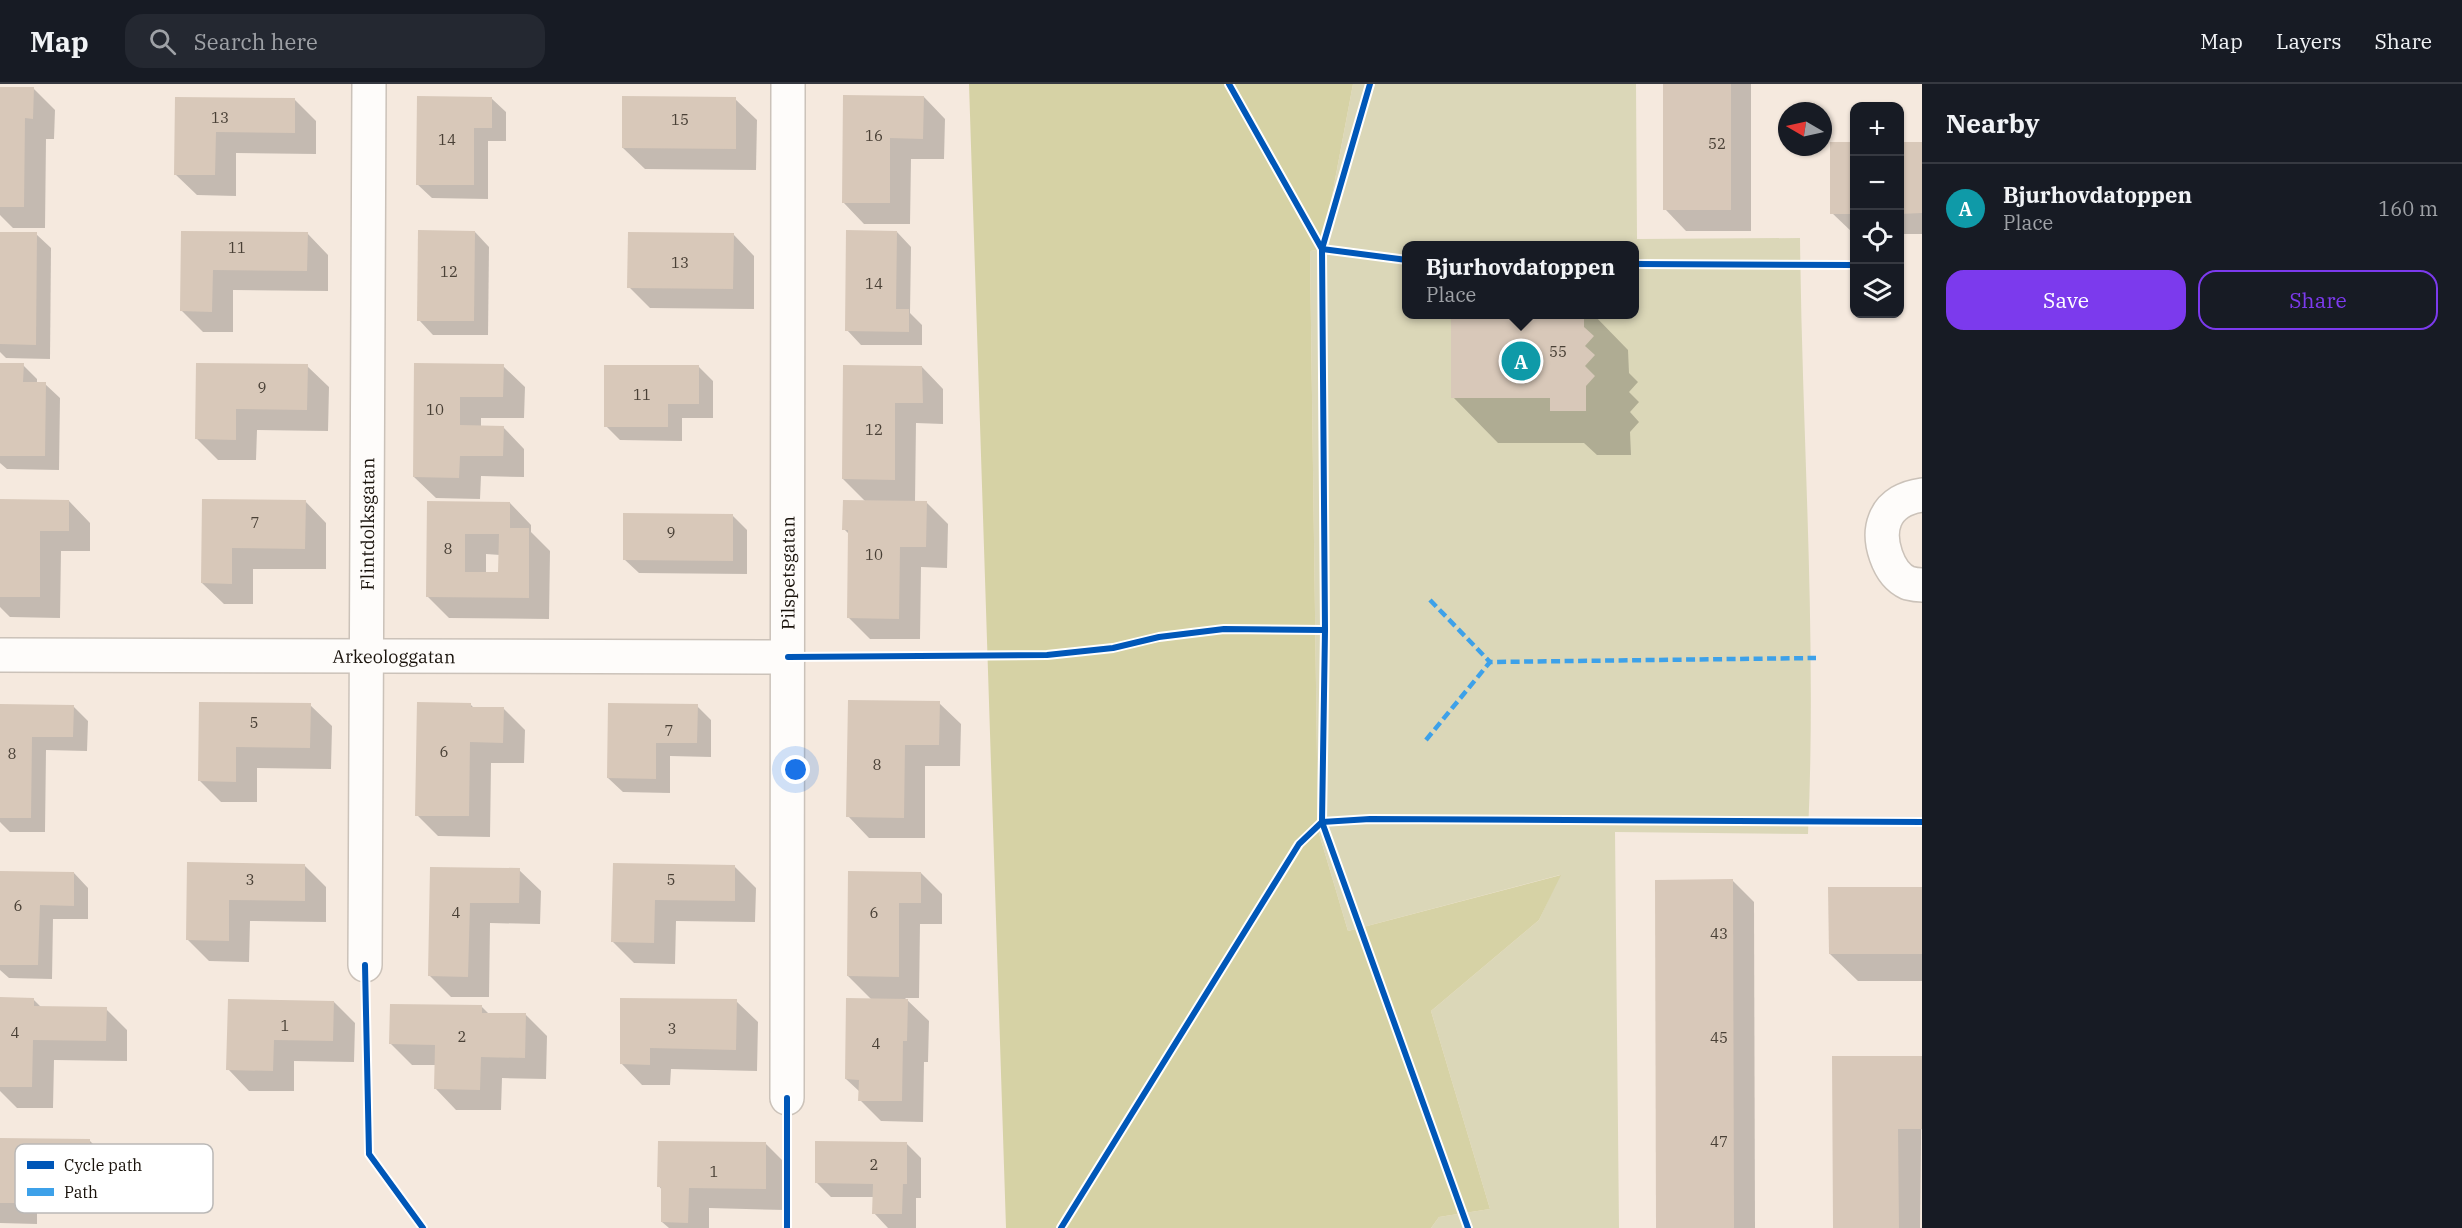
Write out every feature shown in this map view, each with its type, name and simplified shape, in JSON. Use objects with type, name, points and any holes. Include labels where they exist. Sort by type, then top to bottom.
[{"type":"street","name":"Flintdolksgatan","points":[[365,965],[369,84]]},
{"type":"street","name":"Pilspetsgatan","points":[[787,1098],[788,84]]},
{"type":"street","points":[[1922,495],[1909,497],[1896,505],[1885,520],[1883,544],[1891,567],[1907,582],[1922,585]]},
{"type":"street","name":"Arkeologgatan","points":[[0,655],[788,657]]},
{"type":"shaded area","points":[[969,84],[1353,84],[1322,249],[1310,251],[1318,830],[1348,931],[1561,875],[1539,920],[1431,1011],[1490,1209],[1439,1217],[1431,1228],[1006,1228]]},
{"type":"shaded area","points":[[1353,84],[1636,84],[1637,239],[1800,238],[1810,610],[1808,834],[1615,832],[1619,1228],[1431,1228],[1439,1217],[1490,1209],[1431,1011],[1539,920],[1560,875],[1348,931],[1318,830],[1310,251],[1322,249]]},
{"type":"building","points":[[1663,84],[1731,84],[1731,210],[1663,210]]},
{"type":"building","points":[[0,87],[34,87],[33,119],[25,118],[24,207],[0,207]]},
{"type":"building","points":[[843,95],[924,96],[923,139],[890,138],[890,203],[842,203]]},
{"type":"building","points":[[417,96],[492,97],[492,128],[474,128],[474,185],[416,185]]},
{"type":"building","points":[[622,96],[736,97],[736,149],[622,148]]},
{"type":"building","points":[[175,97],[295,98],[295,133],[216,132],[215,175],[174,175]]},
{"type":"building","points":[[1832,142],[1850,142],[1850,214],[1830,214]]},
{"type":"building","points":[[1904,142],[1922,142],[1922,213],[1904,214]]},
{"type":"building","points":[[418,230],[475,231],[474,321],[417,321]]},
{"type":"building","points":[[846,230],[897,231],[896,309],[909,309],[909,332],[845,331]]},
{"type":"building","points":[[181,231],[308,232],[307,271],[213,270],[212,312],[180,311]]},
{"type":"building","points":[[0,232],[37,232],[36,345],[0,344]]},
{"type":"building","points":[[628,232],[734,233],[733,289],[627,288]]},
{"type":"building","points":[[1451,319],[1584,319],[1584,327],[1594,336],[1585,346],[1595,355],[1585,366],[1595,376],[1586,386],[1586,411],[1550,411],[1550,398],[1451,398]]},
{"type":"building","points":[[0,363],[24,363],[23,382],[46,382],[45,456],[0,456]]},
{"type":"building","points":[[196,363],[308,364],[307,410],[236,409],[236,440],[195,439]]},
{"type":"building","points":[[414,363],[504,364],[503,397],[460,397],[460,425],[504,426],[503,456],[460,456],[459,478],[413,477]]},
{"type":"building","points":[[604,365],[699,365],[699,404],[668,404],[668,427],[604,427]]},
{"type":"building","points":[[843,365],[922,366],[923,403],[895,403],[895,480],[842,479]]},
{"type":"building","points":[[0,499],[69,500],[69,531],[40,531],[40,597],[0,597]]},
{"type":"building","points":[[202,499],[306,500],[305,549],[232,548],[232,584],[201,583]]},
{"type":"building","points":[[843,500],[927,501],[926,547],[900,547],[899,619],[847,618],[848,530],[842,530]]},
{"type":"building","points":[[427,501],[510,502],[510,528],[529,528],[529,598],[426,597]],"holes":[[[465,534],[499,534],[498,572],[465,572]]]},
{"type":"building","points":[[623,513],[733,514],[733,561],[623,560]]},
{"type":"building","points":[[848,700],[940,701],[939,745],[905,745],[904,818],[846,817]]},
{"type":"building","points":[[199,702],[311,703],[310,748],[236,747],[236,782],[198,781]]},
{"type":"building","points":[[417,702],[471,703],[471,707],[504,707],[503,743],[470,742],[469,816],[415,816]]},
{"type":"building","points":[[608,703],[698,704],[697,743],[656,743],[656,779],[607,778]]},
{"type":"building","points":[[0,704],[74,705],[73,737],[32,737],[31,818],[0,818]]},
{"type":"building","points":[[187,862],[305,864],[305,901],[229,900],[229,941],[186,940]]},
{"type":"building","points":[[613,863],[735,865],[735,901],[655,900],[654,943],[611,942]]},
{"type":"building","points":[[430,867],[520,868],[519,903],[470,903],[468,977],[428,976]]},
{"type":"building","points":[[0,871],[74,872],[74,906],[40,905],[38,965],[0,965]]},
{"type":"building","points":[[848,871],[921,872],[921,903],[899,903],[899,977],[847,976]]},
{"type":"building","points":[[1733,879],[1734,1228],[1656,1228],[1655,880]]},
{"type":"building","points":[[1828,887],[1922,887],[1922,954],[1829,954]]},
{"type":"building","points":[[0,997],[34,998],[34,1006],[107,1007],[106,1041],[33,1040],[32,1087],[0,1087]]},
{"type":"building","points":[[620,998],[737,999],[736,1050],[650,1048],[650,1065],[620,1064]]},
{"type":"building","points":[[846,998],[908,999],[907,1041],[903,1041],[902,1101],[858,1101],[859,1080],[845,1079]]},
{"type":"building","points":[[228,999],[334,1001],[333,1041],[274,1040],[273,1071],[226,1070]]},
{"type":"building","points":[[390,1004],[482,1005],[482,1013],[526,1013],[525,1058],[481,1057],[480,1090],[434,1089],[435,1045],[389,1044]]},
{"type":"building","points":[[1832,1056],[1922,1056],[1922,1129],[1898,1129],[1899,1228],[1833,1228]]},
{"type":"building","points":[[0,1138],[90,1139],[90,1144],[15,1144],[15,1203],[0,1203]]},
{"type":"building","points":[[658,1141],[766,1142],[766,1189],[689,1188],[688,1223],[661,1222],[661,1187],[657,1187]]},
{"type":"building","points":[[815,1141],[907,1142],[907,1184],[903,1184],[902,1214],[872,1214],[873,1184],[815,1183]]},
{"type":"marked path","points":[[1430,600],[1490,662]]},
{"type":"marked path","points":[[1426,740],[1490,662],[1816,658]]},
{"type":"cycle path","points":[[1229,84],[1322,249]]},
{"type":"cycle path","points":[[1370,84],[1322,249],[1325,630],[1322,822],[1468,1228]]},
{"type":"cycle path","points":[[1322,249],[1402,259]]},
{"type":"cycle path","points":[[1639,264],[1850,265]]},
{"type":"cycle path","points":[[788,657],[1047,655],[1113,648],[1159,637],[1224,629],[1325,630]]},
{"type":"cycle path","points":[[1061,1228],[1299,844],[1322,822],[1370,819],[1922,822]]},
{"type":"cycle path","points":[[365,965],[369,1154],[423,1228]]},
{"type":"cycle path","points":[[787,1098],[787,1228]]},
{"type":"place","name":"Bjurhovdatoppen","points":[[1521,361]]}]
